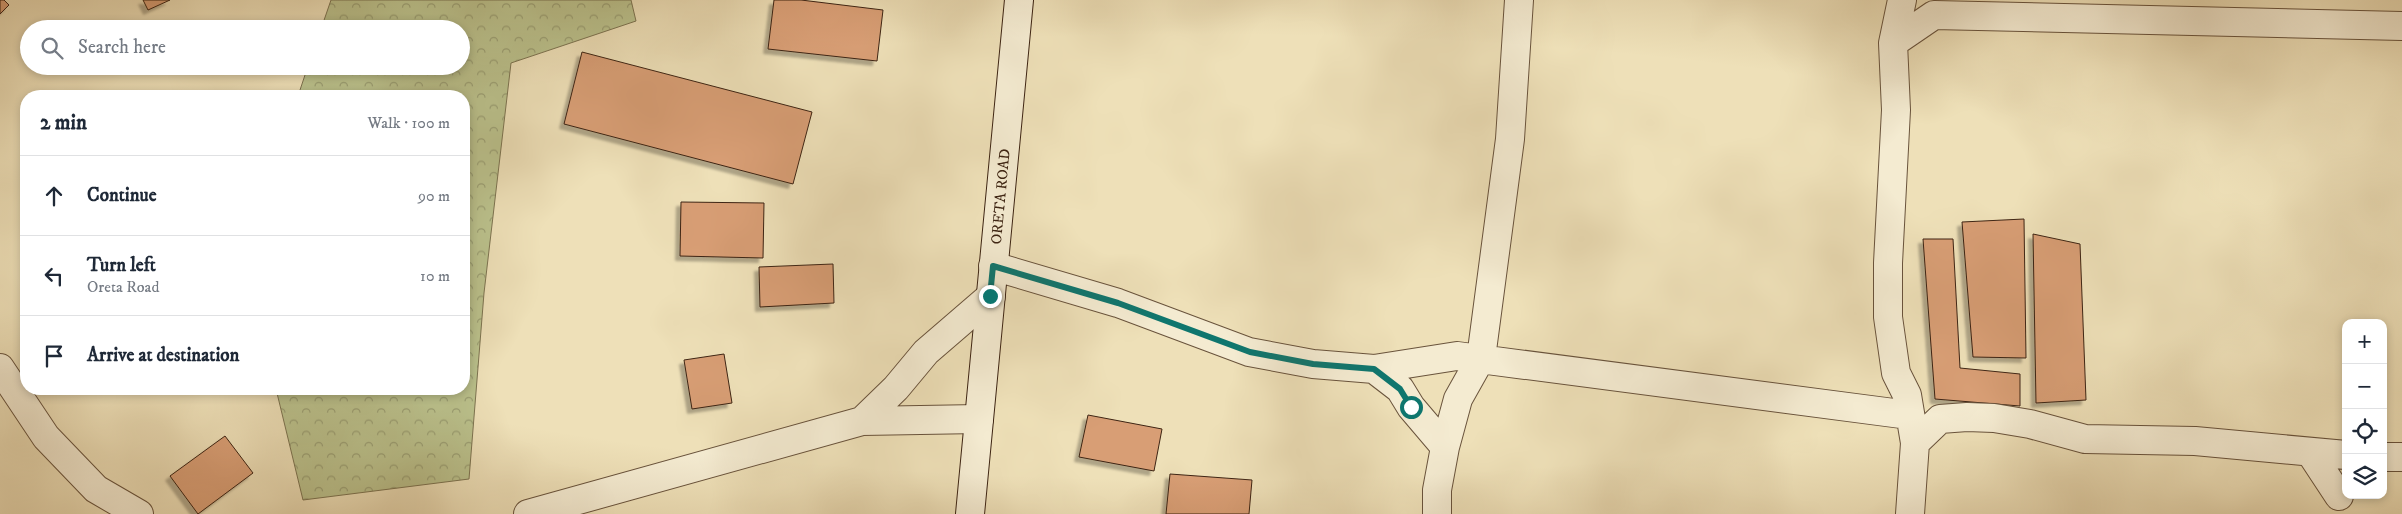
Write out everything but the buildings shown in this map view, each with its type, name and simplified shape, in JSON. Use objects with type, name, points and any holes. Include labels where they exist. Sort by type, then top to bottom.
[{"type":"street","name":"ORETA ROAD","points":[[970,514],[1019,0]]},
{"type":"street","points":[[1437,514],[1437,490],[1445,447],[1458,399],[1481,358],[1510,139],[1519,0]]},
{"type":"street","points":[[1902,0],[1893,43],[1896,110],[1888,263],[1888,317],[1896,373],[1908,405],[1915,442],[1910,514]]},
{"type":"street","points":[[1893,43],[1927,7],[2304,12],[2402,26]]},
{"type":"street","points":[[993,266],[1118,303],[1250,352],[1313,364],[1374,369],[1457,356],[1481,358],[1908,405],[1940,419],[1994,418],[2030,424],[2085,439],[2195,441],[2342,456]]},
{"type":"street","points":[[862,422],[896,388],[926,352],[990,296]]},
{"type":"street","points":[[0,368],[46,437],[77,470],[96,489],[139,514]]},
{"type":"street","points":[[1374,369],[1400,389],[1411,407],[1445,447]]},
{"type":"street","points":[[528,514],[862,422],[979,419]]},
{"type":"street","points":[[1915,442],[1940,419]]},
{"type":"street","points":[[2310,452],[2339,498]]},
{"type":"street","points":[[2387,456],[2402,457]]},
{"type":"green space","points":[[331,0],[631,0],[636,21],[511,63],[484,293],[469,479],[303,500],[277,395],[470,395],[470,90],[300,90],[305,75],[470,75],[470,20],[324,20]]},
{"type":"route","points":[[990,296],[993,266],[1118,303],[1250,352],[1313,364],[1374,369],[1400,389],[1411,407]]}]
